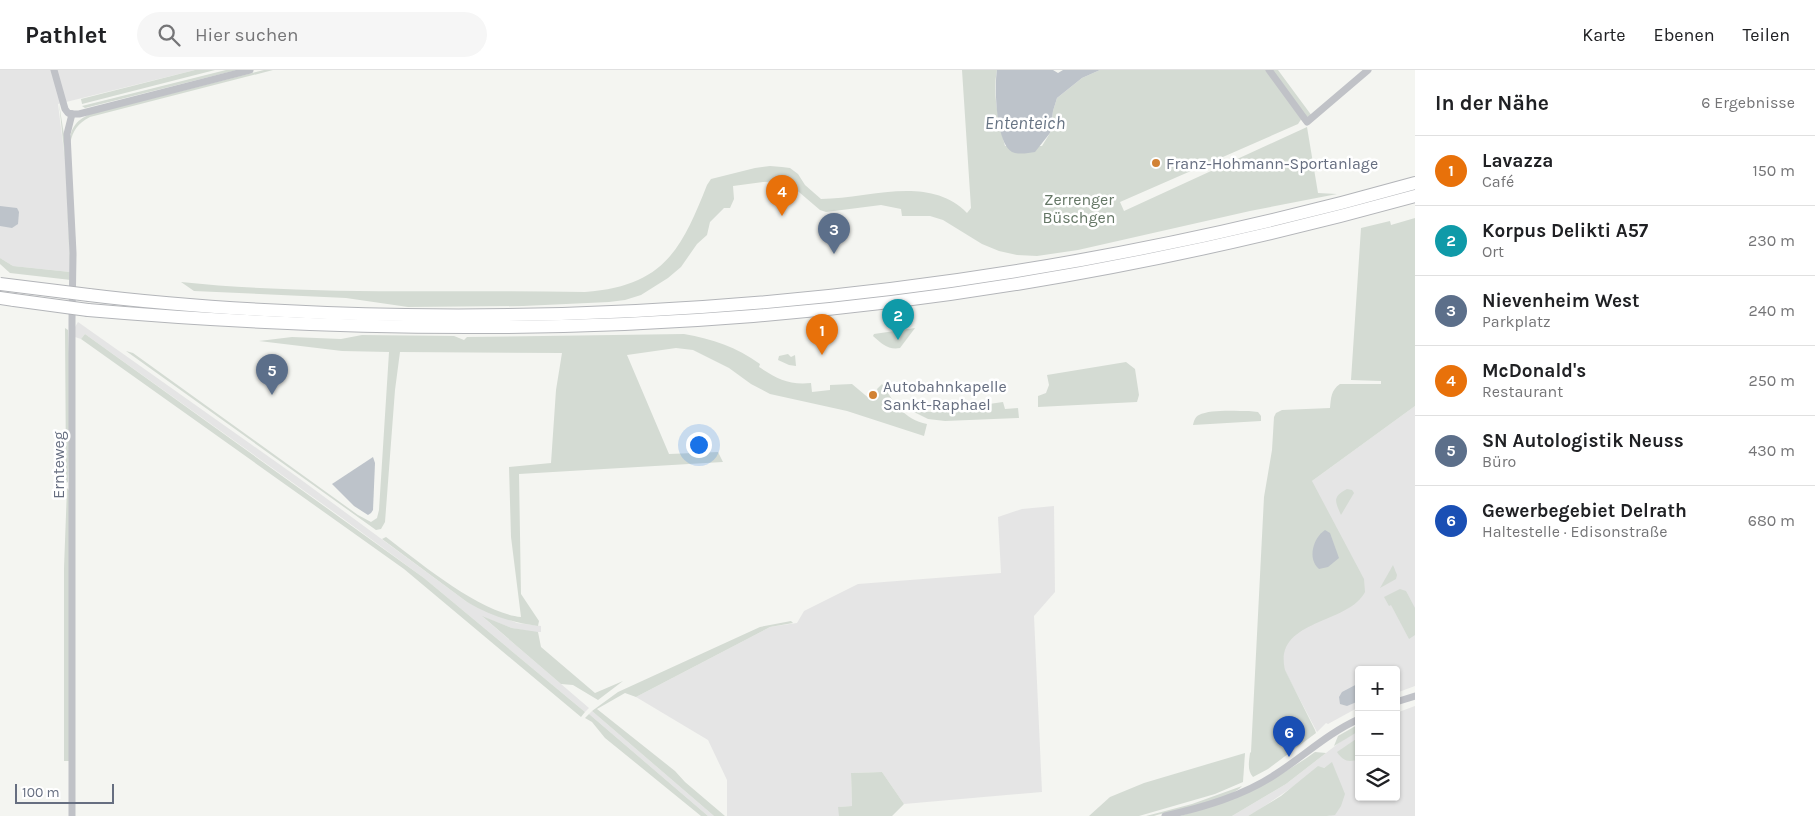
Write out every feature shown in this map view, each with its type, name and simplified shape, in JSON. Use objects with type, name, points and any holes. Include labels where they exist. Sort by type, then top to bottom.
[{"type":"highway","points":[[0,284],[140,301],[281,311],[440,315],[559,315],[756,304],[940,283],[1131,252],[1267,223],[1415,183]]},
{"type":"highway","points":[[0,298],[88,310],[280,324],[465,328],[601,325],[757,316],[940,296],[1096,271],[1221,246],[1340,217],[1415,196]]},
{"type":"street","points":[[54,70],[65,109],[68,113],[72,114],[79,114],[250,70]]},
{"type":"street","points":[[1269,70],[1308,122],[1368,70]]},
{"type":"street","name":"Ernteweg","points":[[72,114],[67,134],[73,261],[72,816]]},
{"type":"street","points":[[1400,701],[1415,696]]},
{"type":"street","points":[[1166,816],[1226,799],[1267,779],[1338,730],[1355,721]]},
{"type":"shaded area","points":[[0,70],[195,70],[58,104],[65,160],[70,272],[13,266],[0,258]]},
{"type":"shaded area","points":[[78,322],[296,476],[467,602],[517,623],[541,626],[541,632],[533,632],[512,628],[483,617],[589,708],[585,712],[424,578],[338,515],[85,334],[81,339],[75,337],[75,327]]},
{"type":"shaded area","points":[[1415,406],[1415,686],[1400,692],[1400,666],[1355,666],[1355,709],[1328,724],[1326,723],[1317,732],[1276,654],[1312,481]]},
{"type":"shaded area","points":[[1054,506],[1055,592],[1034,616],[1042,792],[904,804],[882,772],[851,773],[852,806],[839,807],[839,816],[727,816],[727,780],[708,740],[636,697],[770,627],[797,623],[804,611],[858,584],[1001,573],[998,517],[1022,509]]},
{"type":"shaded area","points":[[1415,706],[1415,816],[1327,816],[1336,812],[1332,763],[1248,816],[1232,816],[1286,784],[1344,739],[1355,733],[1355,801],[1400,801],[1400,712]]},
{"type":"shaded area","points":[[592,711],[714,816],[708,816],[589,714]]},
{"type":"green space","points":[[195,70],[215,70],[82,104],[81,99]]},
{"type":"green space","points":[[226,70],[237,70],[85,108],[82,106]]},
{"type":"green space","points":[[264,70],[273,70],[90,117],[79,125],[74,131],[70,144],[77,271],[69,144],[71,134],[77,122],[90,114]]},
{"type":"green space","name":"Zerrenger Büschgen","points":[[962,70],[997,70],[996,99],[1005,146],[1042,146],[1050,133],[1057,98],[1082,78],[1100,70],[1278,70],[1312,116],[1302,118],[1298,124],[1120,202],[1124,211],[1307,127],[1318,193],[1337,194],[1250,211],[1078,250],[1037,256],[1017,255],[999,251],[982,244],[943,220],[930,216],[902,216],[901,209],[881,205],[826,212],[820,210],[786,181],[763,182],[733,186],[734,199],[730,208],[724,208],[710,222],[707,235],[697,244],[681,267],[668,278],[641,295],[625,300],[523,306],[408,307],[346,298],[194,291],[181,282],[332,291],[585,292],[612,288],[633,282],[651,273],[666,261],[688,229],[711,179],[770,166],[790,168],[821,199],[897,191],[916,191],[935,194],[952,201],[967,213],[971,208]]},
{"type":"green space","points":[[59,103],[64,135],[71,280],[10,273],[0,264],[0,258],[13,266],[70,272],[65,160]]},
{"type":"green space","points":[[1415,218],[1415,406],[1312,481],[1364,579],[1365,592],[1356,603],[1344,611],[1314,624],[1290,641],[1284,653],[1285,670],[1316,733],[1268,769],[1253,777],[1249,769],[1249,763],[1264,497],[1272,450],[1274,417],[1276,413],[1282,410],[1330,408],[1333,392],[1340,384],[1381,384],[1381,381],[1351,380],[1361,228],[1390,221],[1391,225]]},
{"type":"green space","points":[[65,328],[68,330],[71,400],[68,482],[66,483],[63,482],[66,474]]},
{"type":"green space","points":[[915,328],[900,348],[882,344],[873,336],[874,334]]},
{"type":"green space","points":[[85,334],[424,578],[585,712],[581,717],[404,569],[81,339]]},
{"type":"green space","points":[[684,334],[705,338],[733,348],[760,364],[759,367],[772,375],[789,382],[811,383],[812,392],[830,390],[830,385],[852,384],[871,400],[876,400],[879,395],[877,389],[882,384],[900,409],[912,419],[927,424],[924,436],[847,411],[770,394],[751,384],[729,368],[693,350],[676,348],[627,355],[669,454],[718,452],[723,462],[519,474],[521,594],[539,621],[538,626],[501,618],[467,602],[382,539],[386,537],[469,597],[505,613],[521,617],[511,537],[509,467],[551,463],[556,390],[562,353],[400,352],[395,390],[385,522],[381,529],[376,530],[126,351],[133,353],[358,515],[371,522],[377,518],[379,510],[389,352],[342,351],[259,341],[292,337],[341,339],[362,335],[454,336],[464,340],[467,337]]},
{"type":"green space","points":[[788,354],[791,357],[795,355],[796,366],[778,360],[779,356]]},
{"type":"green space","points":[[1126,362],[1135,369],[1139,395],[1137,402],[1038,407],[1038,396],[1046,393],[1049,385],[1047,375]]},
{"type":"green space","points":[[1003,402],[1005,409],[1018,408],[1019,418],[945,421],[928,419],[912,411],[933,412]]},
{"type":"green space","points":[[1258,412],[1261,416],[1261,421],[1193,425],[1197,417],[1204,413]]},
{"type":"green space","points":[[67,488],[70,491],[69,761],[64,761],[64,568]]},
{"type":"green space","points":[[1347,489],[1352,490],[1354,493],[1341,515],[1336,500],[1339,494]]},
{"type":"green space","points":[[1393,565],[1397,575],[1396,579],[1380,588]]},
{"type":"green space","points":[[1400,589],[1406,591],[1415,608],[1415,635],[1409,639],[1391,605],[1389,606],[1384,597]]},
{"type":"green space","points":[[482,616],[512,628],[538,632],[541,647],[595,693],[623,681],[598,700],[573,685],[561,684]]},
{"type":"green space","points":[[791,621],[793,623],[770,627],[636,697],[625,693],[597,709],[675,771],[725,816],[714,816],[592,711],[618,692],[760,627]]},
{"type":"green space","points":[[589,714],[708,816],[701,816],[605,738],[592,722],[585,718]]},
{"type":"green space","points":[[1355,726],[1355,733],[1334,746],[1338,736]]},
{"type":"green space","points":[[1355,740],[1355,760],[1346,760],[1337,752]]},
{"type":"green space","points":[[1315,752],[1326,753],[1286,784],[1232,816],[1180,816],[1234,798],[1283,773]]},
{"type":"green space","points":[[1245,753],[1243,782],[1215,794],[1139,816],[1089,816],[1110,797],[1144,783]]},
{"type":"green space","points":[[1332,762],[1345,794],[1341,806],[1335,815],[1248,816],[1281,796],[1318,766],[1324,768]]},
{"type":"green space","points":[[882,772],[904,804],[892,816],[839,816],[838,807],[852,806],[851,773]]},
{"type":"green space","points":[[1242,786],[1236,791],[1214,801],[1154,816],[1146,816],[1192,804]]},
{"type":"water","name":"Ententeich","points":[[997,70],[1053,70],[1058,73],[1063,70],[1100,70],[1082,78],[1057,98],[1050,133],[1035,152],[1021,154],[1012,152],[1002,138],[996,101]]},
{"type":"water","points":[[0,206],[17,208],[19,212],[18,224],[12,228],[0,226]]},
{"type":"water","points":[[373,457],[375,463],[373,510],[368,515],[354,506],[332,484]]},
{"type":"water","points":[[1325,530],[1330,533],[1339,558],[1328,567],[1319,569],[1315,565],[1312,554],[1317,538]]},
{"type":"water","points":[[1355,685],[1355,703],[1347,706],[1340,704],[1339,697],[1342,692]]},
{"type":"place","name":"Franz-Hohmann-Sportanlage","points":[[1156,163]]},
{"type":"place","name":"McDonald's","points":[[782,216]]},
{"type":"place","name":"Nievenheim West","points":[[834,254]]},
{"type":"place","name":"Korpus Delikti A57","points":[[898,340]]},
{"type":"place","name":"Lavazza","points":[[822,355]]},
{"type":"place","name":"SN Autologistik Neuss","points":[[272,395]]},
{"type":"place","name":"Autobahnkapelle Sankt-Raphael","points":[[873,395]]},
{"type":"place","name":"Gewerbegebiet Delrath","points":[[1289,757]]}]
